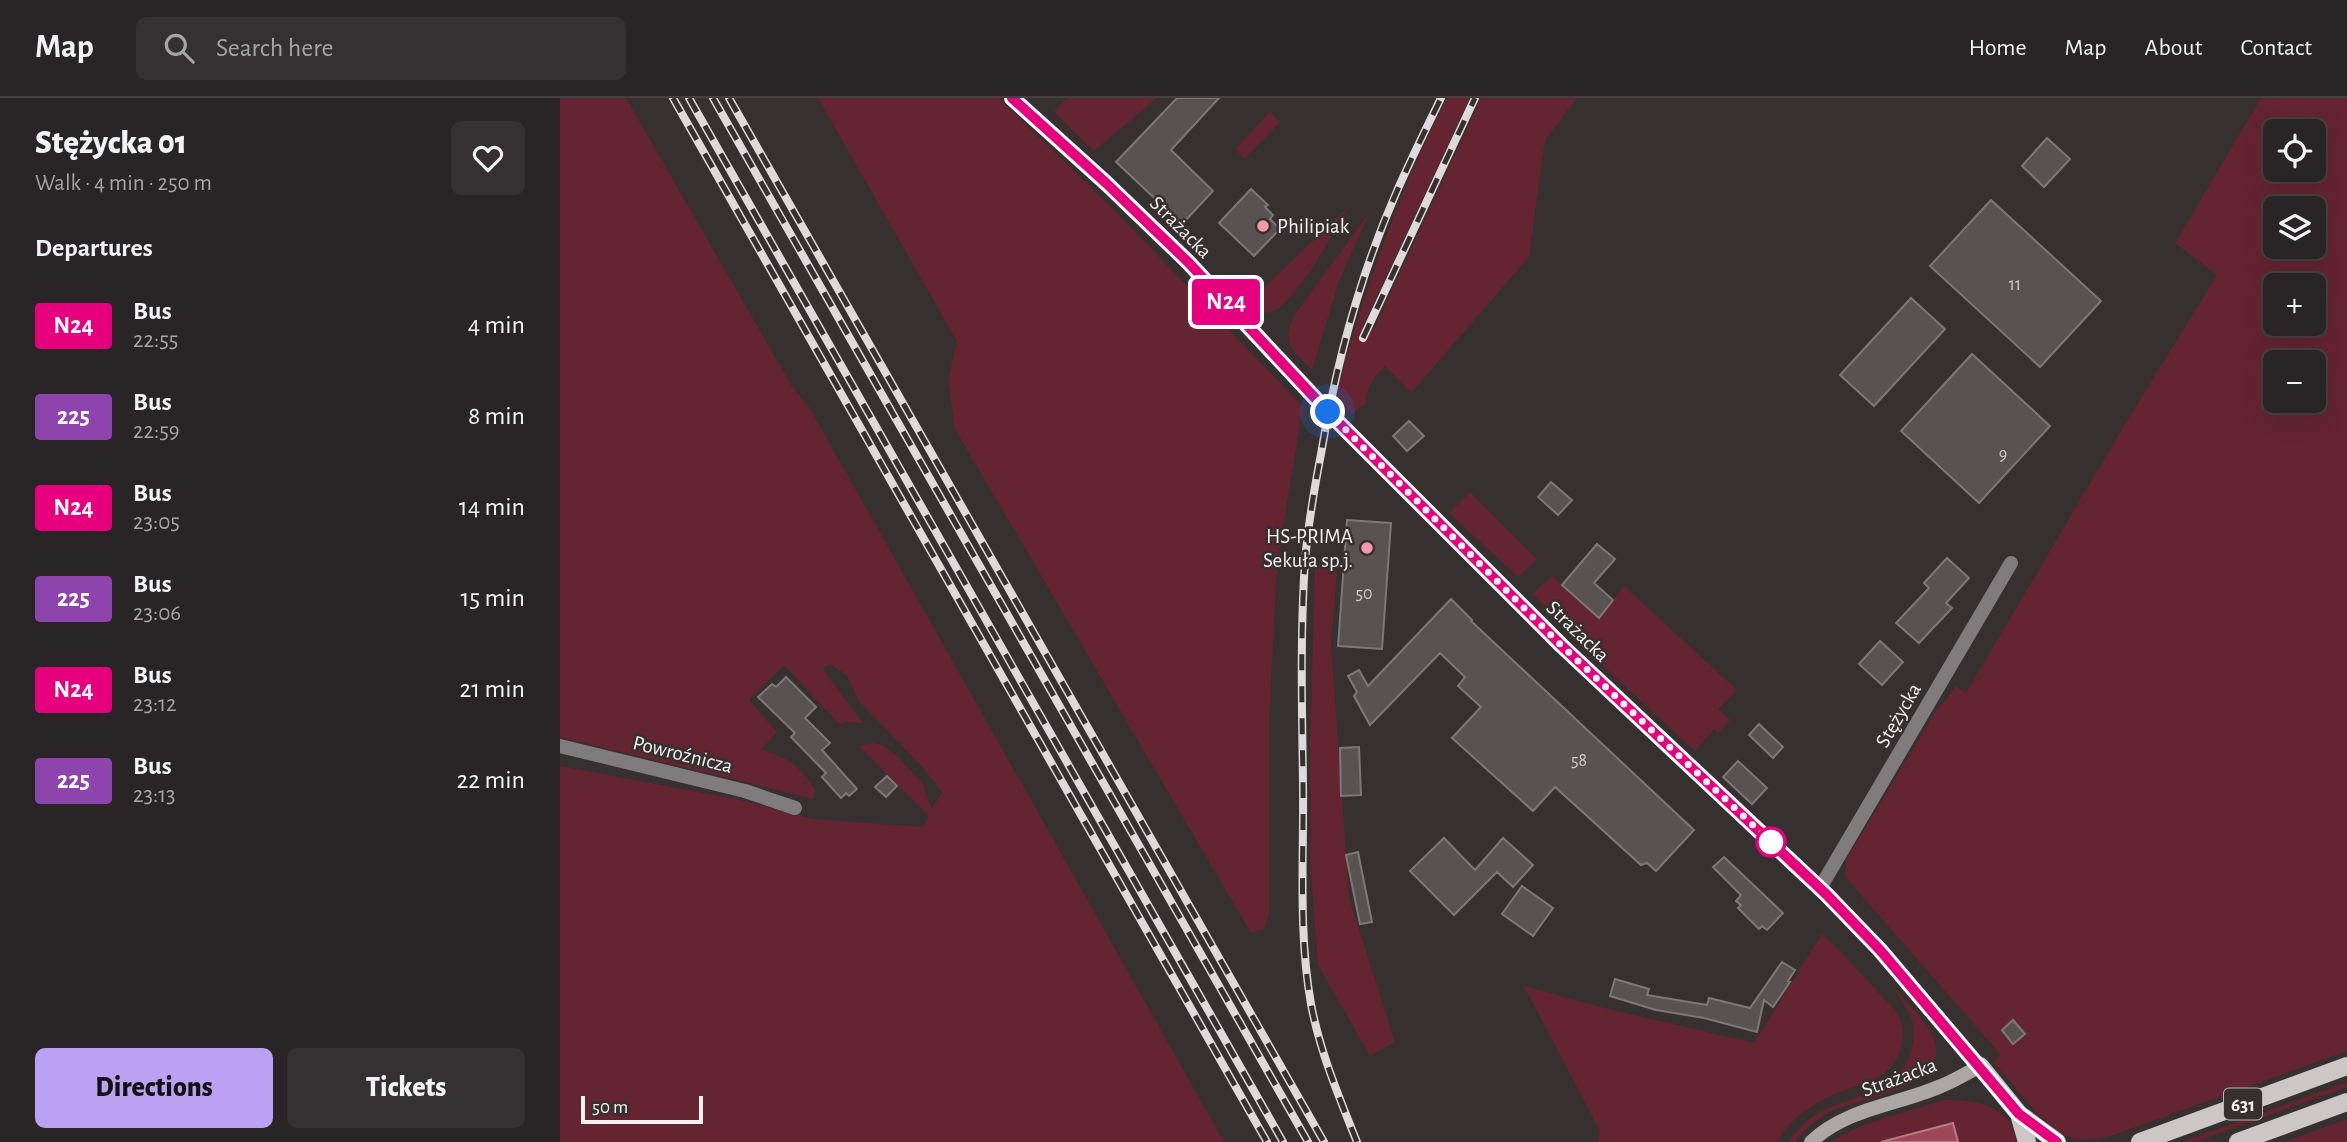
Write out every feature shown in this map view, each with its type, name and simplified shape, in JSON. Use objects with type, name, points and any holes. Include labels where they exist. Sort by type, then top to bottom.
[{"type":"main road","name":"Strażacka","points":[[1012,98],[1188,262],[1328,412],[1572,655],[1820,888],[1880,950],[1980,1066],[1941,1087],[1844,1119],[1826,1128],[1811,1142]]},
{"type":"main road","points":[[1980,1066],[2019,1114],[2057,1142]]},
{"type":"main road","name":"631","points":[[2140,1142],[2347,1066]]},
{"type":"main road","name":"631","points":[[2238,1142],[2347,1102]]},
{"type":"main road","points":[[2019,1114],[2027,1142]]},
{"type":"street","name":"Stężycka","points":[[1820,888],[2011,563]]},
{"type":"street","name":"Powroźnicza","points":[[560,746],[745,791],[795,808]]},
{"type":"shaded area","points":[[560,98],[626,98],[791,385],[809,407],[1224,1142],[560,1142],[560,766],[736,799],[812,819],[923,827],[929,816],[859,746],[872,743],[883,745],[897,756],[922,783],[932,809],[942,792],[924,769],[859,701],[846,674],[830,664],[823,668],[826,674],[863,723],[839,724],[784,665],[749,700],[777,732],[762,749],[798,768],[815,789],[814,799],[560,737]]},
{"type":"shaded area","points":[[818,98],[999,98],[1119,215],[1303,407],[1277,565],[1269,722],[1269,913],[1265,928],[1251,933],[955,429],[948,381],[957,341]]},
{"type":"shaded area","points":[[1067,98],[1157,98],[1094,151],[1054,112]]},
{"type":"shaded area","points":[[1447,98],[1470,98],[1363,326],[1373,331],[1481,98],[1577,98],[1545,140],[1529,257],[1411,393],[1385,366],[1371,383],[1366,403],[1352,414],[1336,396],[1358,319],[1397,207]]},
{"type":"shaded area","points":[[2261,98],[2347,98],[2347,1051],[2111,1136],[2073,1138],[2041,1118],[1994,1063],[2000,1054],[1848,880],[1845,874],[1846,860],[1939,706],[1955,686],[1966,693],[2217,275],[2175,243]]},
{"type":"shaded area","points":[[1270,112],[1280,122],[1245,159],[1235,149]]},
{"type":"shaded area","points":[[1348,207],[1315,264],[1293,294],[1274,311],[1257,312],[1248,303]]},
{"type":"shaded area","points":[[1370,212],[1339,281],[1312,370],[1293,351],[1288,340],[1295,314]]},
{"type":"shaded area","points":[[1470,492],[1537,560],[1518,577],[1449,513]]},
{"type":"shaded area","points":[[1315,567],[1337,570],[1331,644],[1349,898],[1395,1042],[1370,1056],[1318,965],[1311,872],[1310,742]]},
{"type":"shaded area","points":[[1552,576],[1599,618],[1624,586],[1737,690],[1718,709],[1730,720],[1718,733],[1714,729],[1695,751],[1577,642],[1580,639],[1532,594]]},
{"type":"shaded area","points":[[1822,934],[1899,1017],[1902,1043],[1892,1066],[1871,1081],[1817,1103],[1791,1123],[1776,1142],[1598,1142],[1600,1131],[1524,986],[1608,1009],[1754,1043]]},
{"type":"shaded area","points":[[1893,987],[1931,1032],[1936,1050],[1932,1065],[1920,1077],[1904,1086],[1832,1111],[1812,1124],[1795,1142],[1789,1142],[1800,1127],[1815,1115],[1881,1088],[1902,1070],[1911,1052],[1914,1029],[1908,1011]]},
{"type":"shaded area","points":[[2347,1082],[2347,1087],[2195,1142],[2182,1142]]},
{"type":"shaded area","points":[[1944,1100],[1979,1103],[2000,1112],[2008,1119],[2016,1142],[1832,1142],[1871,1123]]},
{"type":"shaded area","points":[[2347,1119],[2347,1142],[2284,1142]]},
{"type":"shaded area","points":[[1953,1123],[1958,1142],[1881,1142]]},
{"type":"building","points":[[1177,98],[1219,98],[1171,150],[1213,191],[1182,224],[1116,162]]},
{"type":"building","points":[[2047,138],[2070,159],[2044,187],[2022,166]]},
{"type":"building","points":[[1251,189],[1268,205],[1265,207],[1273,215],[1270,219],[1280,229],[1254,256],[1219,223]]},
{"type":"building","points":[[1991,200],[2101,301],[2040,367],[1930,266]]},
{"type":"building","points":[[1911,298],[1945,329],[1874,406],[1840,375]]},
{"type":"building","points":[[1972,354],[2050,426],[1979,503],[1901,431]]},
{"type":"building","points":[[1409,421],[1424,436],[1407,451],[1393,436]]},
{"type":"building","points":[[1551,482],[1572,500],[1558,515],[1538,497]]},
{"type":"building","points":[[1347,520],[1391,523],[1382,649],[1338,646]]},
{"type":"building","points":[[1597,544],[1615,559],[1594,583],[1613,600],[1599,618],[1562,585]]},
{"type":"building","points":[[1947,558],[1969,578],[1946,603],[1952,608],[1919,643],[1896,623],[1929,588],[1924,583]]},
{"type":"building","points":[[1451,599],[1471,621],[1694,830],[1656,871],[1647,863],[1641,865],[1555,787],[1533,811],[1452,738],[1481,707],[1458,686],[1465,677],[1440,653],[1370,725],[1354,696],[1357,692],[1348,676],[1359,670],[1368,686]]},
{"type":"building","points":[[1880,641],[1903,662],[1882,685],[1859,664]]},
{"type":"building","points":[[786,677],[816,707],[805,718],[830,743],[822,750],[857,789],[849,796],[846,793],[841,798],[822,777],[826,773],[791,737],[795,733],[758,697],[772,684],[776,687]]},
{"type":"building","points":[[1759,724],[1783,747],[1773,758],[1749,735]]},
{"type":"building","points":[[1359,747],[1361,795],[1341,796],[1340,748]]},
{"type":"building","points":[[1738,761],[1767,788],[1752,804],[1723,777]]},
{"type":"building","points":[[887,776],[897,786],[886,797],[875,787]]},
{"type":"building","points":[[1444,838],[1475,870],[1503,838],[1533,865],[1513,887],[1497,872],[1454,915],[1410,871]]},
{"type":"building","points":[[1358,852],[1372,922],[1360,924],[1346,855]]},
{"type":"building","points":[[1724,857],[1783,913],[1767,930],[1762,926],[1759,929],[1738,908],[1741,905],[1736,901],[1741,895],[1713,867]]},
{"type":"building","points":[[1522,886],[1553,908],[1533,936],[1502,914]]},
{"type":"building","points":[[1782,962],[1795,970],[1773,1007],[1764,1000],[1757,1032],[1704,1018],[1656,1010],[1610,996],[1615,979],[1649,989],[1647,995],[1707,1005],[1709,998],[1750,1008]]},
{"type":"building","points":[[2013,1020],[2025,1034],[2013,1044],[2002,1030]]},
{"type":"railway","points":[[673,98],[1267,1142]]},
{"type":"railway","points":[[689,98],[1283,1142]]},
{"type":"railway","points":[[713,98],[1308,1142]]},
{"type":"railway","points":[[729,98],[1324,1142]]},
{"type":"railway","points":[[1357,1142],[1319,1039],[1311,1004],[1304,949],[1302,616],[1305,561],[1311,508],[1327,420],[1351,320],[1384,223],[1441,98]]},
{"type":"railway","points":[[1363,338],[1475,98]]},
{"type":"bus line","name":"N24","points":[[1012,98],[1188,262],[1328,412],[1562,646],[1849,916],[2019,1114],[2057,1142]]},
{"type":"place","name":"Philipiak","points":[[1263,226]]},
{"type":"place","name":"HS-PRIMA Sekuła sp.j.","points":[[1367,548]]},
{"type":"route","points":[[1328,412],[1562,646],[1771,842]]}]
